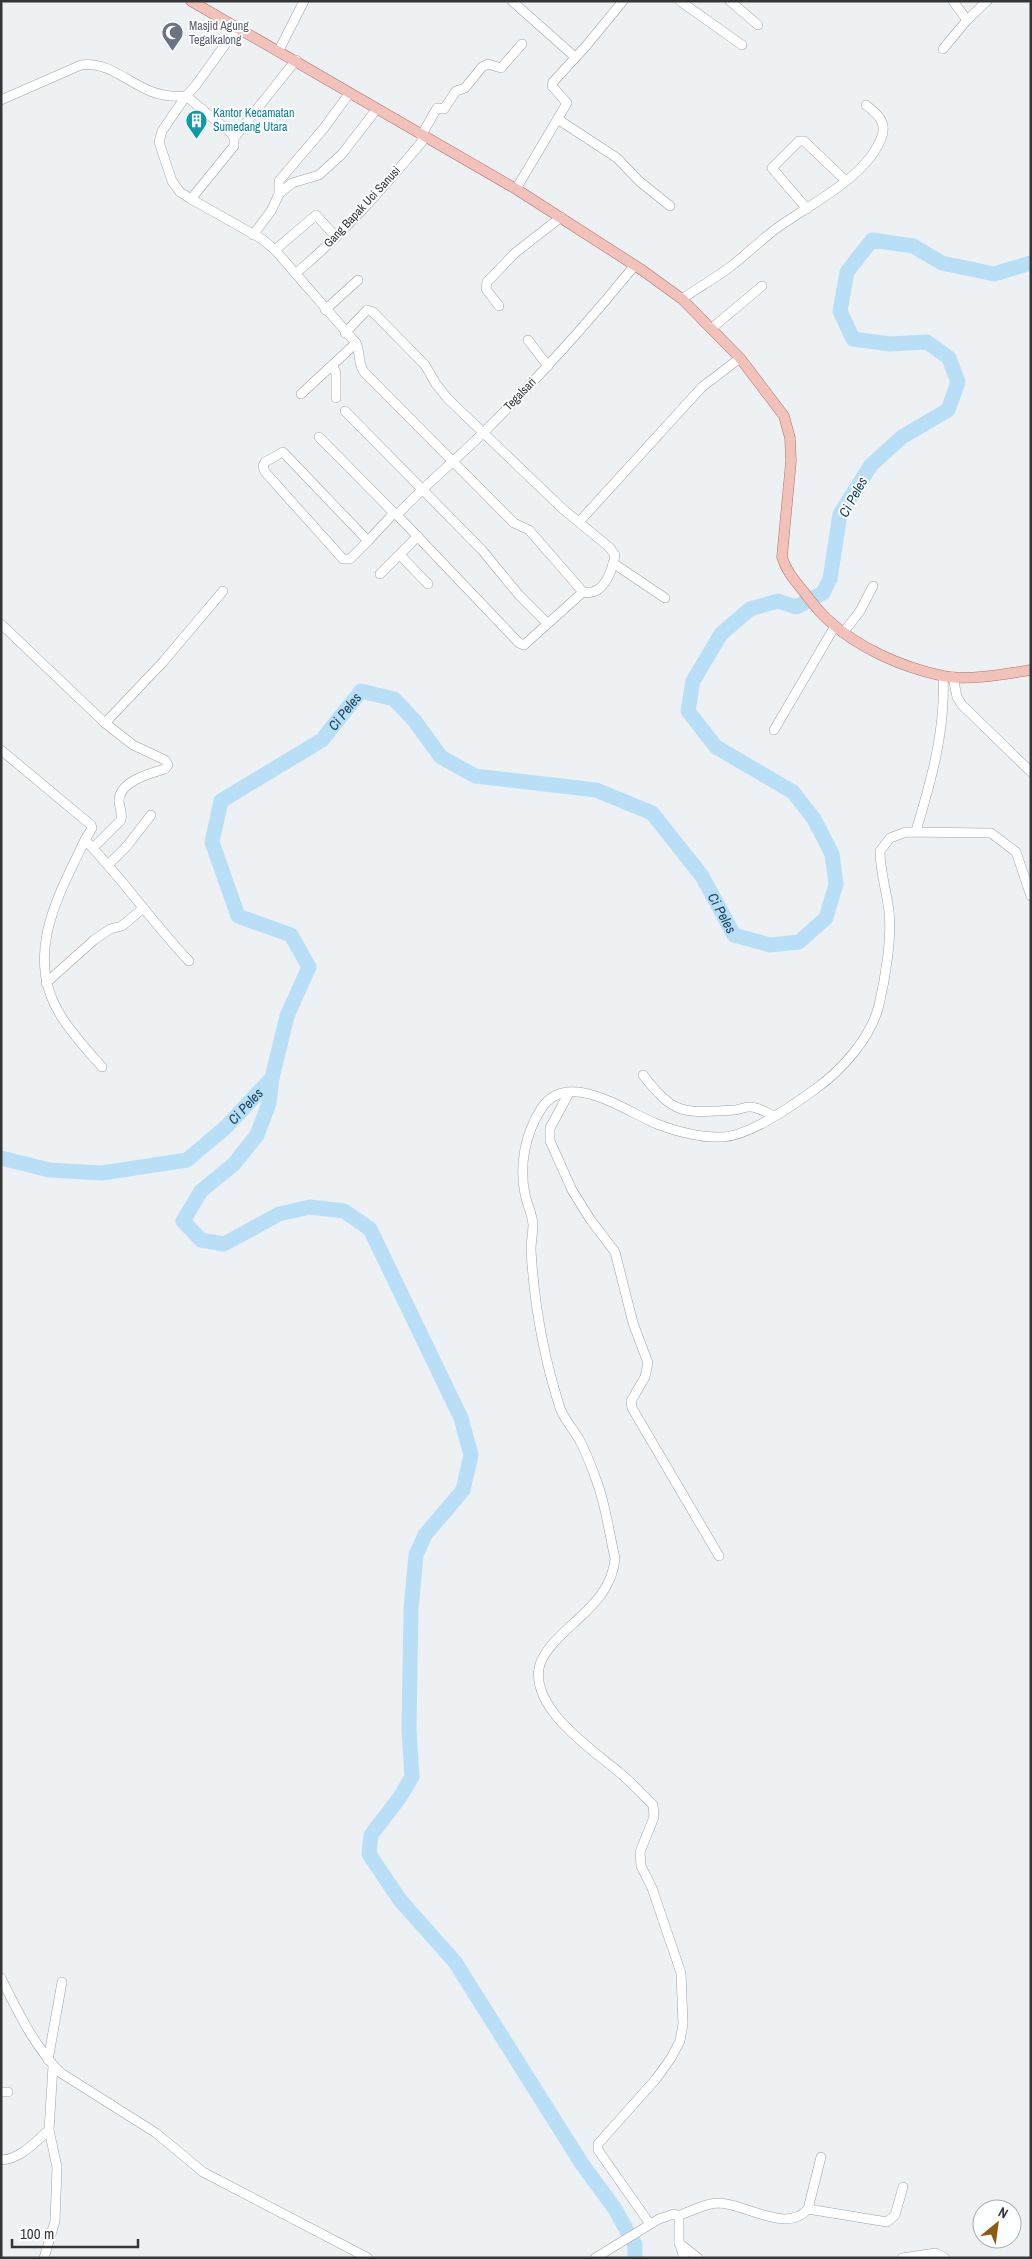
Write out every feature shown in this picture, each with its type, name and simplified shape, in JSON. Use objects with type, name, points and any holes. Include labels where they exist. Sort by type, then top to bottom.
[{"type":"main road","points":[[191,1],[279,50],[376,110],[516,189],[561,217],[636,265],[682,299],[712,328],[740,358],[784,416],[790,438],[791,461],[782,557],[784,567],[825,617],[839,630],[889,659],[948,676],[998,675],[1031,670]]},
{"type":"street","points":[[279,50],[304,1]]},
{"type":"street","points":[[512,1],[575,57]]},
{"type":"street","points":[[516,189],[559,120],[567,101],[552,84],[623,1]]},
{"type":"street","points":[[680,1],[742,46]]},
{"type":"street","points":[[730,1],[758,24]]},
{"type":"street","points":[[953,1],[967,20]]},
{"type":"street","points":[[943,49],[967,20],[987,1]]},
{"type":"street","points":[[237,28],[186,96],[162,132],[159,142],[172,180],[180,192],[267,242],[296,272],[325,310],[345,332],[356,343],[359,348],[359,366],[364,372],[514,523],[529,530],[583,592],[590,594],[598,591],[603,585],[613,563],[614,555],[609,547],[579,522],[448,399],[436,384],[425,365],[370,310],[365,312],[345,332]]},
{"type":"street","name":"Gang Bapak Uci Sanusi","points":[[296,272],[377,196],[423,137],[437,108],[444,109],[456,91],[469,84],[482,67],[488,64],[499,69],[522,44]]},
{"type":"street","points":[[234,138],[296,60]]},
{"type":"street","points":[[1,100],[81,65],[93,63],[103,66],[150,91],[173,96],[186,96],[231,133],[234,138],[234,146],[191,199]]},
{"type":"street","points":[[279,194],[279,181],[324,128],[349,94]]},
{"type":"street","points":[[682,299],[731,267],[778,228],[845,180],[866,162],[882,136],[882,122],[879,116],[866,105]]},
{"type":"street","points":[[253,235],[271,211],[279,194],[292,183],[319,174],[342,154],[376,110]]},
{"type":"street","points":[[559,120],[617,158],[639,181],[670,206]]},
{"type":"street","points":[[807,208],[772,168],[799,141],[804,141],[845,180]]},
{"type":"street","points":[[275,250],[316,216],[336,236]]},
{"type":"street","points":[[499,306],[486,289],[487,282],[515,253],[561,217]]},
{"type":"street","name":"Tegalsari","points":[[368,541],[283,452],[265,462],[263,469],[343,559],[350,559],[422,488],[483,432],[548,366],[636,265]]},
{"type":"street","points":[[325,310],[358,280]]},
{"type":"street","points":[[712,328],[762,286]]},
{"type":"street","points":[[528,340],[548,366]]},
{"type":"street","points":[[301,394],[356,343]]},
{"type":"street","points":[[579,522],[702,388],[740,358]]},
{"type":"street","points":[[333,365],[336,374],[336,398]]},
{"type":"street","points":[[345,411],[482,550],[513,588],[547,623]]},
{"type":"street","points":[[319,437],[418,536],[519,643],[524,644],[583,592]]},
{"type":"street","points":[[380,574],[418,536]]},
{"type":"street","points":[[400,556],[428,584]]},
{"type":"street","points":[[613,563],[665,598]]},
{"type":"street","points":[[774,730],[839,630],[860,611],[873,586]]},
{"type":"street","points":[[105,723],[163,662],[223,591]]},
{"type":"street","points":[[1,624],[105,723],[134,745],[165,760],[168,765],[166,769],[134,780],[123,790],[118,798],[122,820],[93,848]]},
{"type":"street","points":[[948,676],[962,705],[1031,772]]},
{"type":"street","points":[[916,831],[938,749],[948,676]]},
{"type":"street","points":[[1,750],[92,828],[51,915],[45,940],[44,968],[46,983],[60,1016],[102,1067]]},
{"type":"street","points":[[1020,760],[1031,761]]},
{"type":"street","points":[[108,865],[132,840],[151,815]]},
{"type":"street","points":[[650,2224],[598,2150],[598,2144],[656,2079],[680,2041],[682,2033],[681,1973],[652,1888],[641,1866],[640,1852],[654,1817],[653,1805],[622,1775],[568,1730],[548,1705],[540,1687],[539,1666],[548,1652],[569,1628],[600,1598],[614,1570],[615,1558],[598,1485],[581,1442],[562,1412],[545,1351],[540,1326],[531,1248],[533,1224],[531,1209],[525,1195],[523,1167],[525,1146],[541,1108],[550,1098],[569,1093],[595,1094],[658,1124],[682,1133],[707,1137],[725,1137],[755,1127],[786,1110],[831,1078],[870,1030],[882,992],[890,928],[880,851],[890,838],[916,831],[991,833],[1016,852],[1031,896]]},
{"type":"street","points":[[85,840],[108,865],[142,909],[189,961]]},
{"type":"street","points":[[46,983],[94,940],[110,929],[122,926],[142,909]]},
{"type":"street","points":[[643,1075],[664,1100],[673,1107],[686,1111],[736,1110],[748,1106],[774,1116]]},
{"type":"street","points":[[569,1093],[550,1128],[550,1141],[572,1190],[590,1219],[615,1252],[633,1323],[648,1363],[645,1377],[631,1401],[632,1408],[719,1556]]},
{"type":"street","points":[[1,1978],[30,2032],[51,2063],[86,2090],[156,2133],[203,2172],[368,2258]]},
{"type":"street","points":[[44,2258],[55,2221],[57,2167],[49,2130],[51,2063],[62,1982]]},
{"type":"street","points":[[1,2160],[8,2159],[27,2150],[49,2130]]},
{"type":"street","points":[[595,2258],[670,2214],[678,2216],[716,2203],[731,2204],[768,2217],[796,2218],[808,2209],[821,2157]]},
{"type":"street","points":[[808,2209],[887,2222],[895,2215],[903,2187]]},
{"type":"street","points":[[678,2216],[679,2242],[684,2258]]},
{"type":"street","points":[[679,2242],[698,2258]]},
{"type":"street","points":[[902,2258],[936,2253],[945,2258]]},
{"type":"waterway","name":"Ci Peles","points":[[1,1158],[49,1170],[102,1173],[187,1160],[226,1127],[272,1078],[287,1016],[309,967],[291,935],[238,916],[212,842],[221,801],[322,740],[361,691],[394,699],[414,720],[441,757],[475,776],[596,790],[652,813],[702,876],[734,935],[770,945],[799,942],[826,918],[836,884],[832,854],[814,819],[793,792],[716,747],[688,711],[693,681],[721,634],[750,609],[778,601],[796,607],[823,593],[830,579],[840,514],[871,465],[902,437],[948,410],[958,382],[949,358],[927,342],[890,344],[853,339],[840,311],[847,272],[872,240],[913,246],[942,263],[994,274],[1031,263]]},
{"type":"waterway","points":[[272,1078],[269,1103],[257,1135],[234,1164],[201,1191],[183,1221],[201,1240],[224,1244],[279,1214],[310,1207],[344,1211],[370,1229],[461,1418],[471,1455],[463,1490],[425,1535],[416,1555],[411,1609],[409,1729],[412,1777],[400,1797],[371,1835],[369,1854],[400,1900],[455,1962],[582,2164],[615,2209],[635,2245],[635,2258]]},
{"type":"place","name":"Masjid Agung Tegalkalong","points":[[173,52]]},
{"type":"place","name":"Kantor Kecamatan Sumedang Utara","points":[[197,139]]}]
